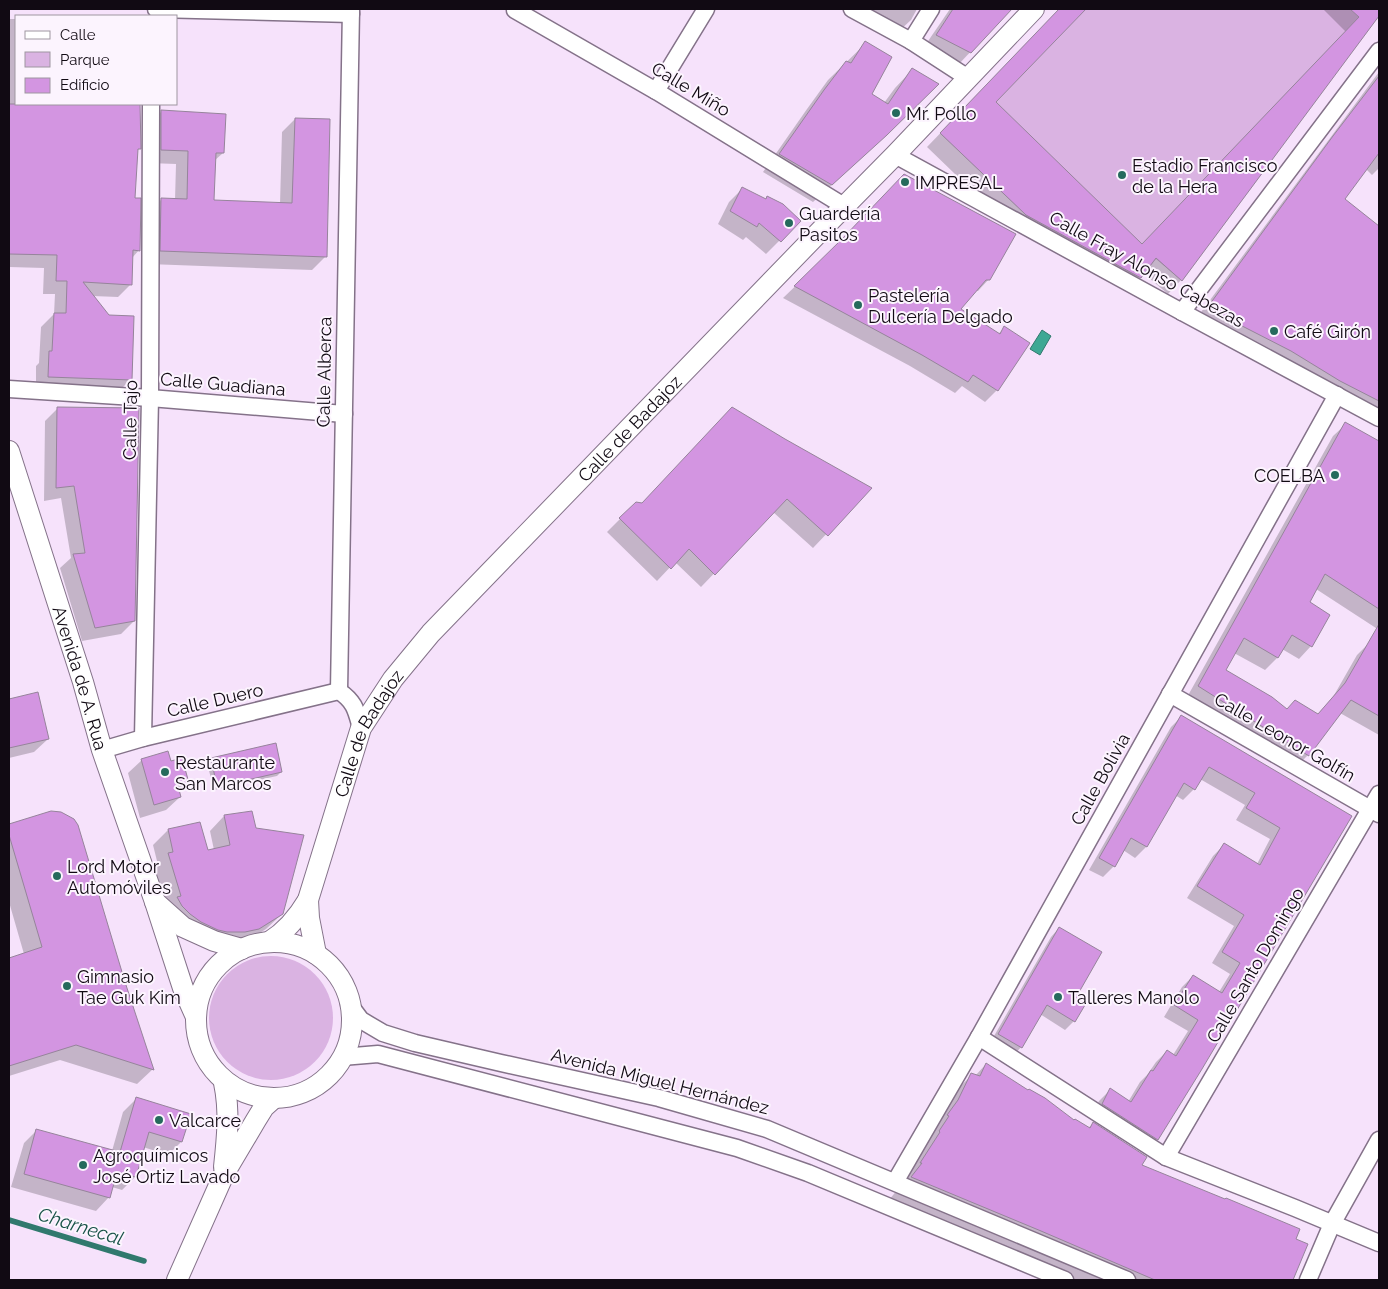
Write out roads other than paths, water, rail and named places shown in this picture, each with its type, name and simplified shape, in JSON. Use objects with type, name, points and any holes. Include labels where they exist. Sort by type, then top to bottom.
[{"type":"street","points":[[156,9],[351,11]]},
{"type":"street","name":"Calle Miño","points":[[515,9],[656,91],[844,206]]},
{"type":"street","points":[[656,91],[706,9]]},
{"type":"street","points":[[852,9],[911,41],[968,78]]},
{"type":"street","points":[[911,41],[931,9]]},
{"type":"street","name":"Calle de Badajoz","points":[[269,942],[294,921],[308,900],[361,728],[393,679],[432,632],[1034,9]]},
{"type":"street","name":"Calle Alberca","points":[[338,692],[351,11]]},
{"type":"street","points":[[1182,312],[1379,51]]},
{"type":"street","name":"Calle Tajo","points":[[143,738],[150,398],[152,105]]},
{"type":"street","name":"Calle Fray Alonso Cabezas","points":[[895,155],[1379,418]]},
{"type":"street","name":"Calle Guadiana","points":[[9,389],[150,398],[344,414]]},
{"type":"street","name":"Calle Bolivia","points":[[894,1182],[979,1037],[1337,395]]},
{"type":"street","name":"Avenida de A. Rua","points":[[9,452],[83,682],[102,750],[183,988],[196,1018]]},
{"type":"street","points":[[338,692],[349,698],[356,709],[361,728]]},
{"type":"street","name":"Calle Duero","points":[[102,750],[143,738],[338,692]]},
{"type":"street","name":"Calle Leonor Golfín","points":[[1170,694],[1375,811]]},
{"type":"street","name":"Calle Santo Domingo","points":[[1166,1157],[1375,811],[1379,794]]},
{"type":"street","name":"Calle de Badajoz","points":[[308,900],[309,918],[316,954]]},
{"type":"street","name":"Avenida de A. Rua","points":[[155,902],[183,927],[214,941],[242,949]]},
{"type":"street","points":[[269,942],[292,944],[316,954],[336,972],[347,994],[352,1019],[352,1038],[337,1065],[320,1083],[298,1094],[274,1098],[249,1094],[224,1082],[210,1065],[198,1041],[196,1018],[202,988],[218,965],[239,950],[269,942]]},
{"type":"street","name":"Avenida Miguel Hernández","points":[[349,1004],[361,1020],[383,1033],[501,1063],[659,1098],[768,1129],[1127,1280]]},
{"type":"street","points":[[979,1037],[1166,1157],[1295,1208],[1379,1244]]},
{"type":"street","points":[[342,1057],[378,1054],[737,1148],[808,1173],[1065,1280]]},
{"type":"street","points":[[224,1082],[228,1120],[224,1174]]},
{"type":"street","points":[[177,1280],[224,1174],[264,1107],[274,1098]]},
{"type":"street","points":[[1308,1280],[1332,1224],[1379,1140]]},
{"type":"waterway","name":"Charnecal","points":[[9,1220],[144,1261]]},
{"type":"place","name":"Mr. Pollo","points":[[896,113]]},
{"type":"place","name":"Estadio Francisco de la Hera","points":[[1122,175]]},
{"type":"place","name":"IMPRESAL","points":[[905,182]]},
{"type":"place","name":"Guardería Pasitos","points":[[789,223]]},
{"type":"place","name":"Pastelería Dulcería Delgado","points":[[858,305]]},
{"type":"place","name":"Café Girón","points":[[1274,331]]},
{"type":"place","name":"COELBA","points":[[1335,475]]},
{"type":"place","name":"Restaurante San Marcos","points":[[165,772]]},
{"type":"place","name":"Lord Motor Automóviles","points":[[57,876]]},
{"type":"place","name":"Gimnasio Tae Guk Kim","points":[[67,986]]},
{"type":"place","name":"Talleres Manolo","points":[[1058,997]]},
{"type":"place","name":"Valcarce","points":[[159,1120]]},
{"type":"place","name":"Agroquímicos José Ortiz Lavado","points":[[83,1165]]}]
